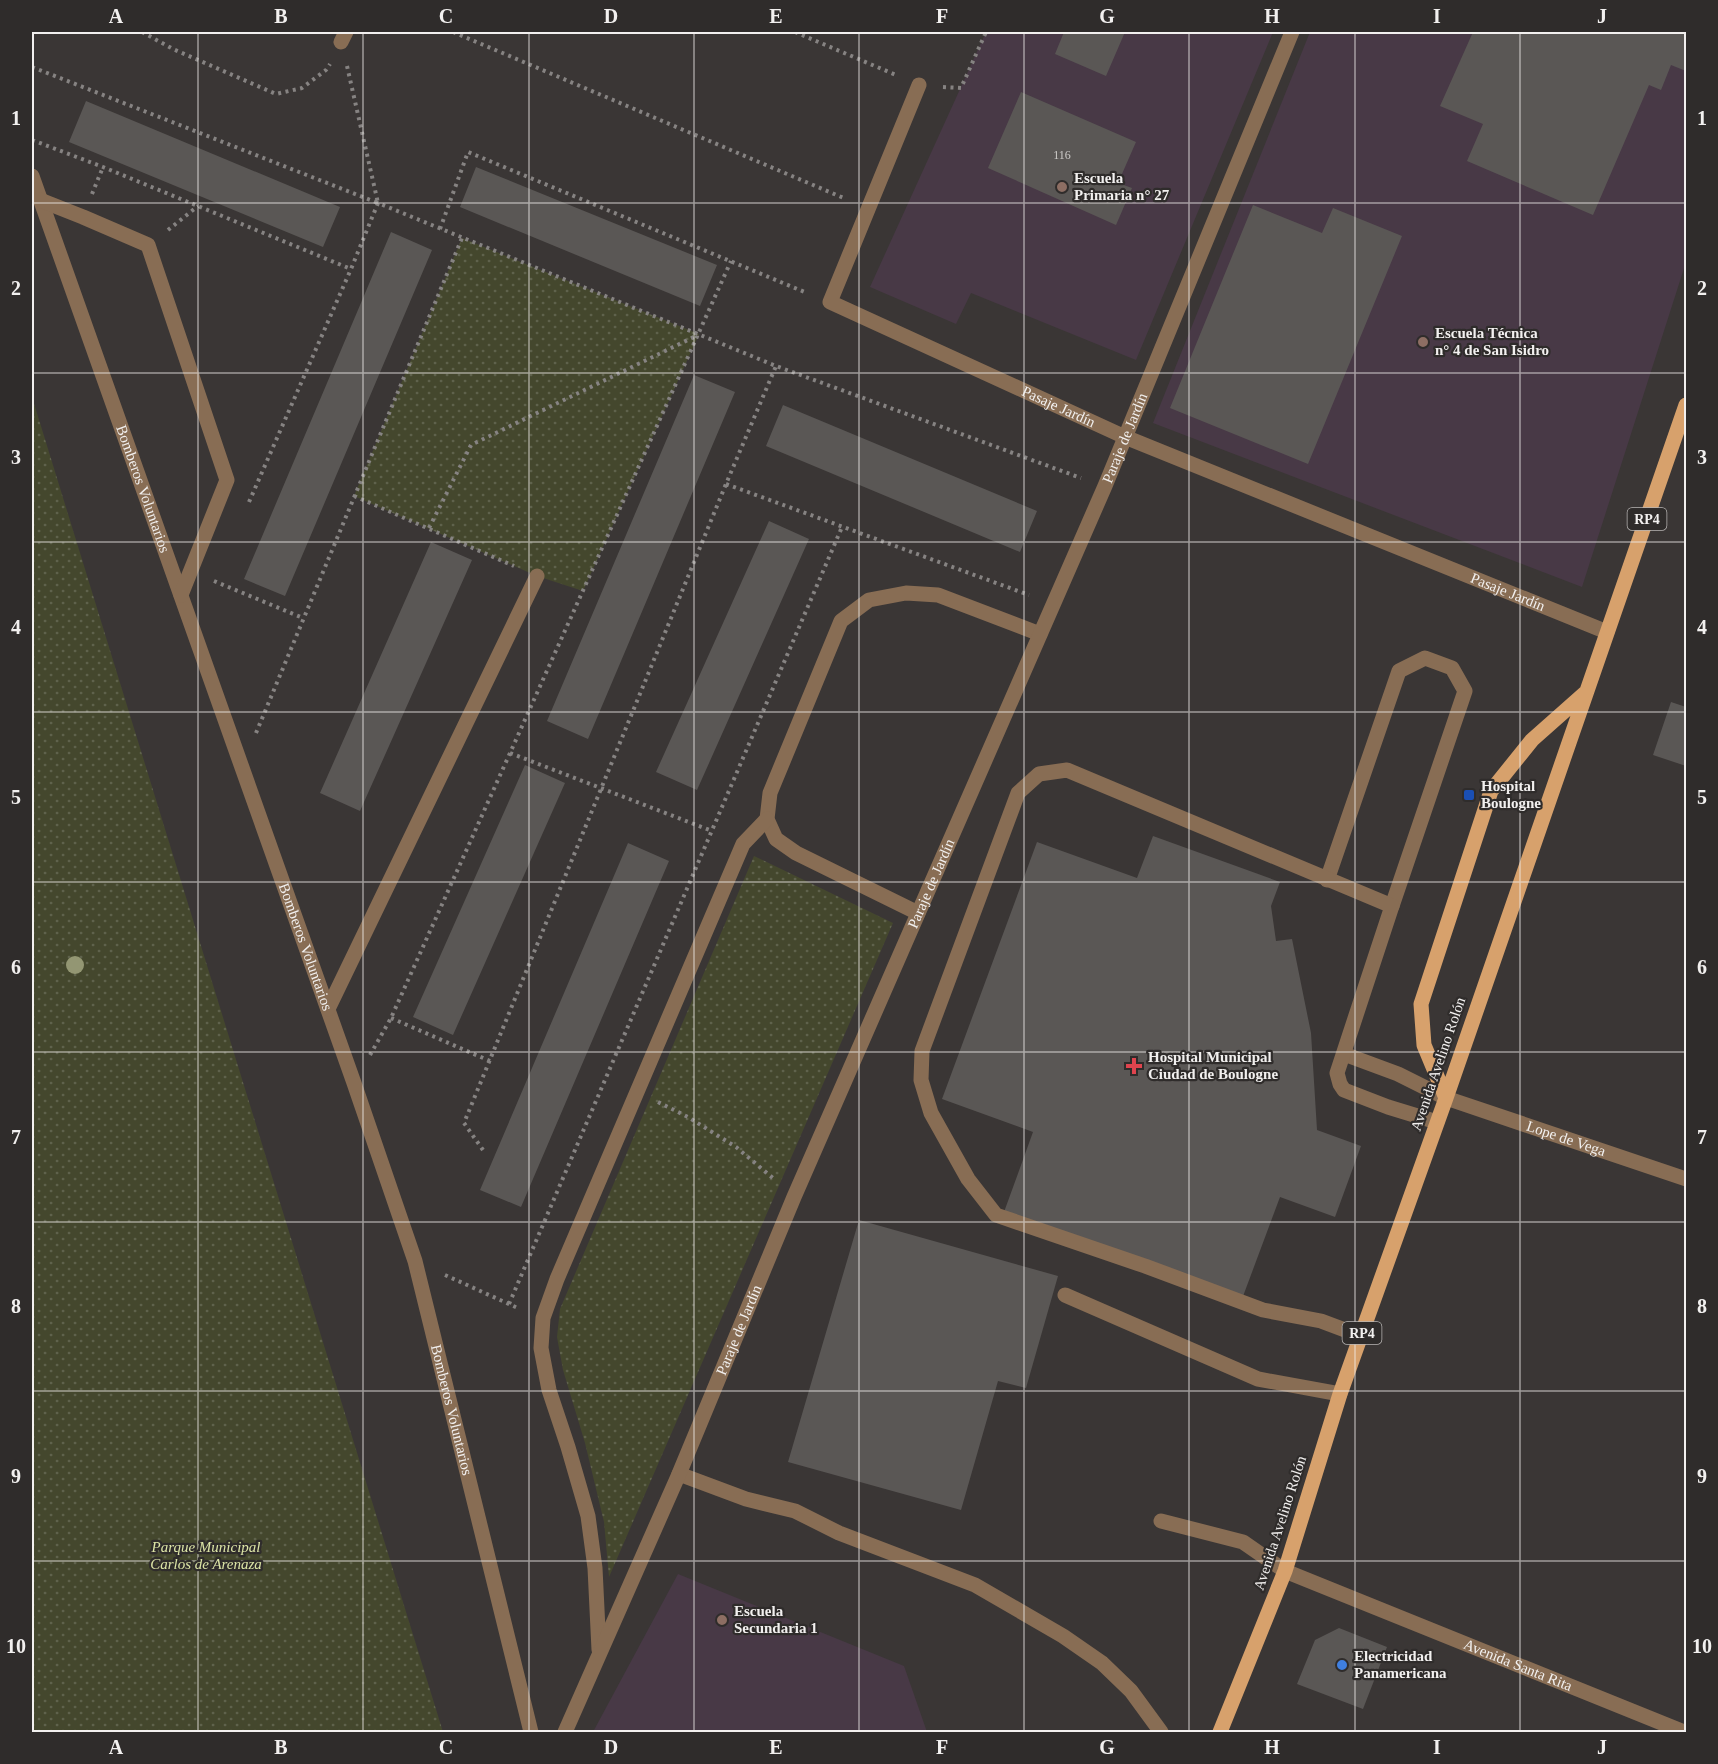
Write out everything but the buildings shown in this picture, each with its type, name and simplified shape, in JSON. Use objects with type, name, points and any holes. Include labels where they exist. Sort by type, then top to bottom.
[{"type":"main road","name":"Avenida Avelino Rolón","points":[[1220,1732],[1285,1571],[1340,1395],[1446,1098],[1686,405]]},
{"type":"main road","points":[[1446,1098],[1424,1045],[1421,1004],[1491,791],[1532,740],[1586,692]]},
{"type":"street","name":"Paraje de Jardín","points":[[565,1732],[679,1474],[794,1197],[1105,486],[1292,32]]},
{"type":"street","points":[[830,302],[919,85]]},
{"type":"street","name":"Bomberos Voluntarios","points":[[32,176],[416,1261],[531,1732]]},
{"type":"street","points":[[40,200],[148,245],[227,480],[181,595]]},
{"type":"street","name":"Pasaje Jardín","points":[[830,302],[1125,437],[1607,632]]},
{"type":"street","points":[[328,1010],[537,576]]},
{"type":"street","points":[[918,913],[796,853],[776,839],[767,819],[770,794],[841,621],[869,600],[906,593],[938,595],[1040,634]]},
{"type":"street","points":[[1327,880],[1399,671],[1425,658],[1452,668],[1465,691],[1337,1073],[1344,1090],[1437,1122]]},
{"type":"street","points":[[1361,1336],[1321,1321],[1263,1310],[1145,1266],[996,1215],[968,1179],[931,1113],[921,1080],[922,1051],[1018,793],[1040,774],[1067,770],[1392,906]]},
{"type":"street","points":[[599,1653],[595,1568],[588,1516],[549,1390],[541,1348],[543,1318],[562,1268],[743,844],[767,819]]},
{"type":"street","name":"Lope de Vega","points":[[1344,1054],[1398,1074],[1446,1098],[1686,1179]]},
{"type":"street","points":[[1065,1295],[1258,1379],[1340,1395]]},
{"type":"street","points":[[679,1474],[746,1499],[795,1511],[839,1533],[975,1585],[1063,1636],[1102,1663],[1131,1691],[1161,1732]]},
{"type":"street","name":"Avenida Santa Rita","points":[[1161,1521],[1243,1542],[1285,1571],[1684,1732]]},
{"type":"path","points":[[142,32],[173,49],[276,94],[302,88],[326,70],[344,37]]},
{"type":"path","points":[[453,32],[868,208]]},
{"type":"path","points":[[247,506],[378,203],[344,37]]},
{"type":"path","points":[[32,67],[378,203],[776,366],[1105,486]]},
{"type":"path","points":[[32,140],[351,269]]},
{"type":"path","points":[[440,229],[468,152],[830,302]]},
{"type":"path","points":[[148,245],[198,206]]},
{"type":"path","points":[[242,768],[462,238]]},
{"type":"path","points":[[354,1083],[391,1018],[731,261]]},
{"type":"path","points":[[429,528],[471,445],[699,334]]},
{"type":"path","points":[[483,1150],[464,1123],[776,366]]},
{"type":"path","points":[[726,484],[1053,604]]},
{"type":"path","points":[[354,496],[537,576]]},
{"type":"path","points":[[509,1304],[842,527]]},
{"type":"path","points":[[214,581],[303,618]]},
{"type":"path","points":[[510,753],[712,831]]},
{"type":"path","points":[[391,1018],[490,1061]]},
{"type":"path","points":[[604,1081],[638,1092],[688,1117],[736,1147],[794,1197]]},
{"type":"path","points":[[416,1261],[543,1318]]},
{"type":"shaded area","name":"Escuela Primaria n° 27","points":[[986,32],[1273,32],[1136,360],[971,293],[956,324],[870,287]]},
{"type":"shaded area","name":"Escuela Técnica n° 4 de San Isidro","points":[[1310,32],[1686,32],[1686,262],[1582,587],[1153,423]]},
{"type":"shaded area","name":"Escuela Secundaria 1","points":[[678,1574],[904,1666],[927,1732],[593,1732]]},
{"type":"green space","points":[[462,238],[699,334],[583,591],[537,576],[354,496]]},
{"type":"green space","name":"Parque Municipal Carlos de Arenaza","points":[[32,397],[443,1732],[32,1732]]},
{"type":"green space","points":[[754,856],[893,923],[609,1577],[604,1522],[585,1443],[563,1370],[557,1337],[560,1309]]},
{"type":"place","name":"Escuela Primaria n° 27","points":[[1062,187]]},
{"type":"place","name":"Escuela Técnica n° 4 de San Isidro","points":[[1423,342]]},
{"type":"place","name":"Hospital Boulogne","points":[[1469,795]]},
{"type":"place","name":"Hospital Municipal Ciudad de Boulogne","points":[[1134,1066]]},
{"type":"place","name":"Escuela Secundaria 1","points":[[722,1620]]},
{"type":"place","name":"Electricidad Panamericana","points":[[1342,1665]]}]
